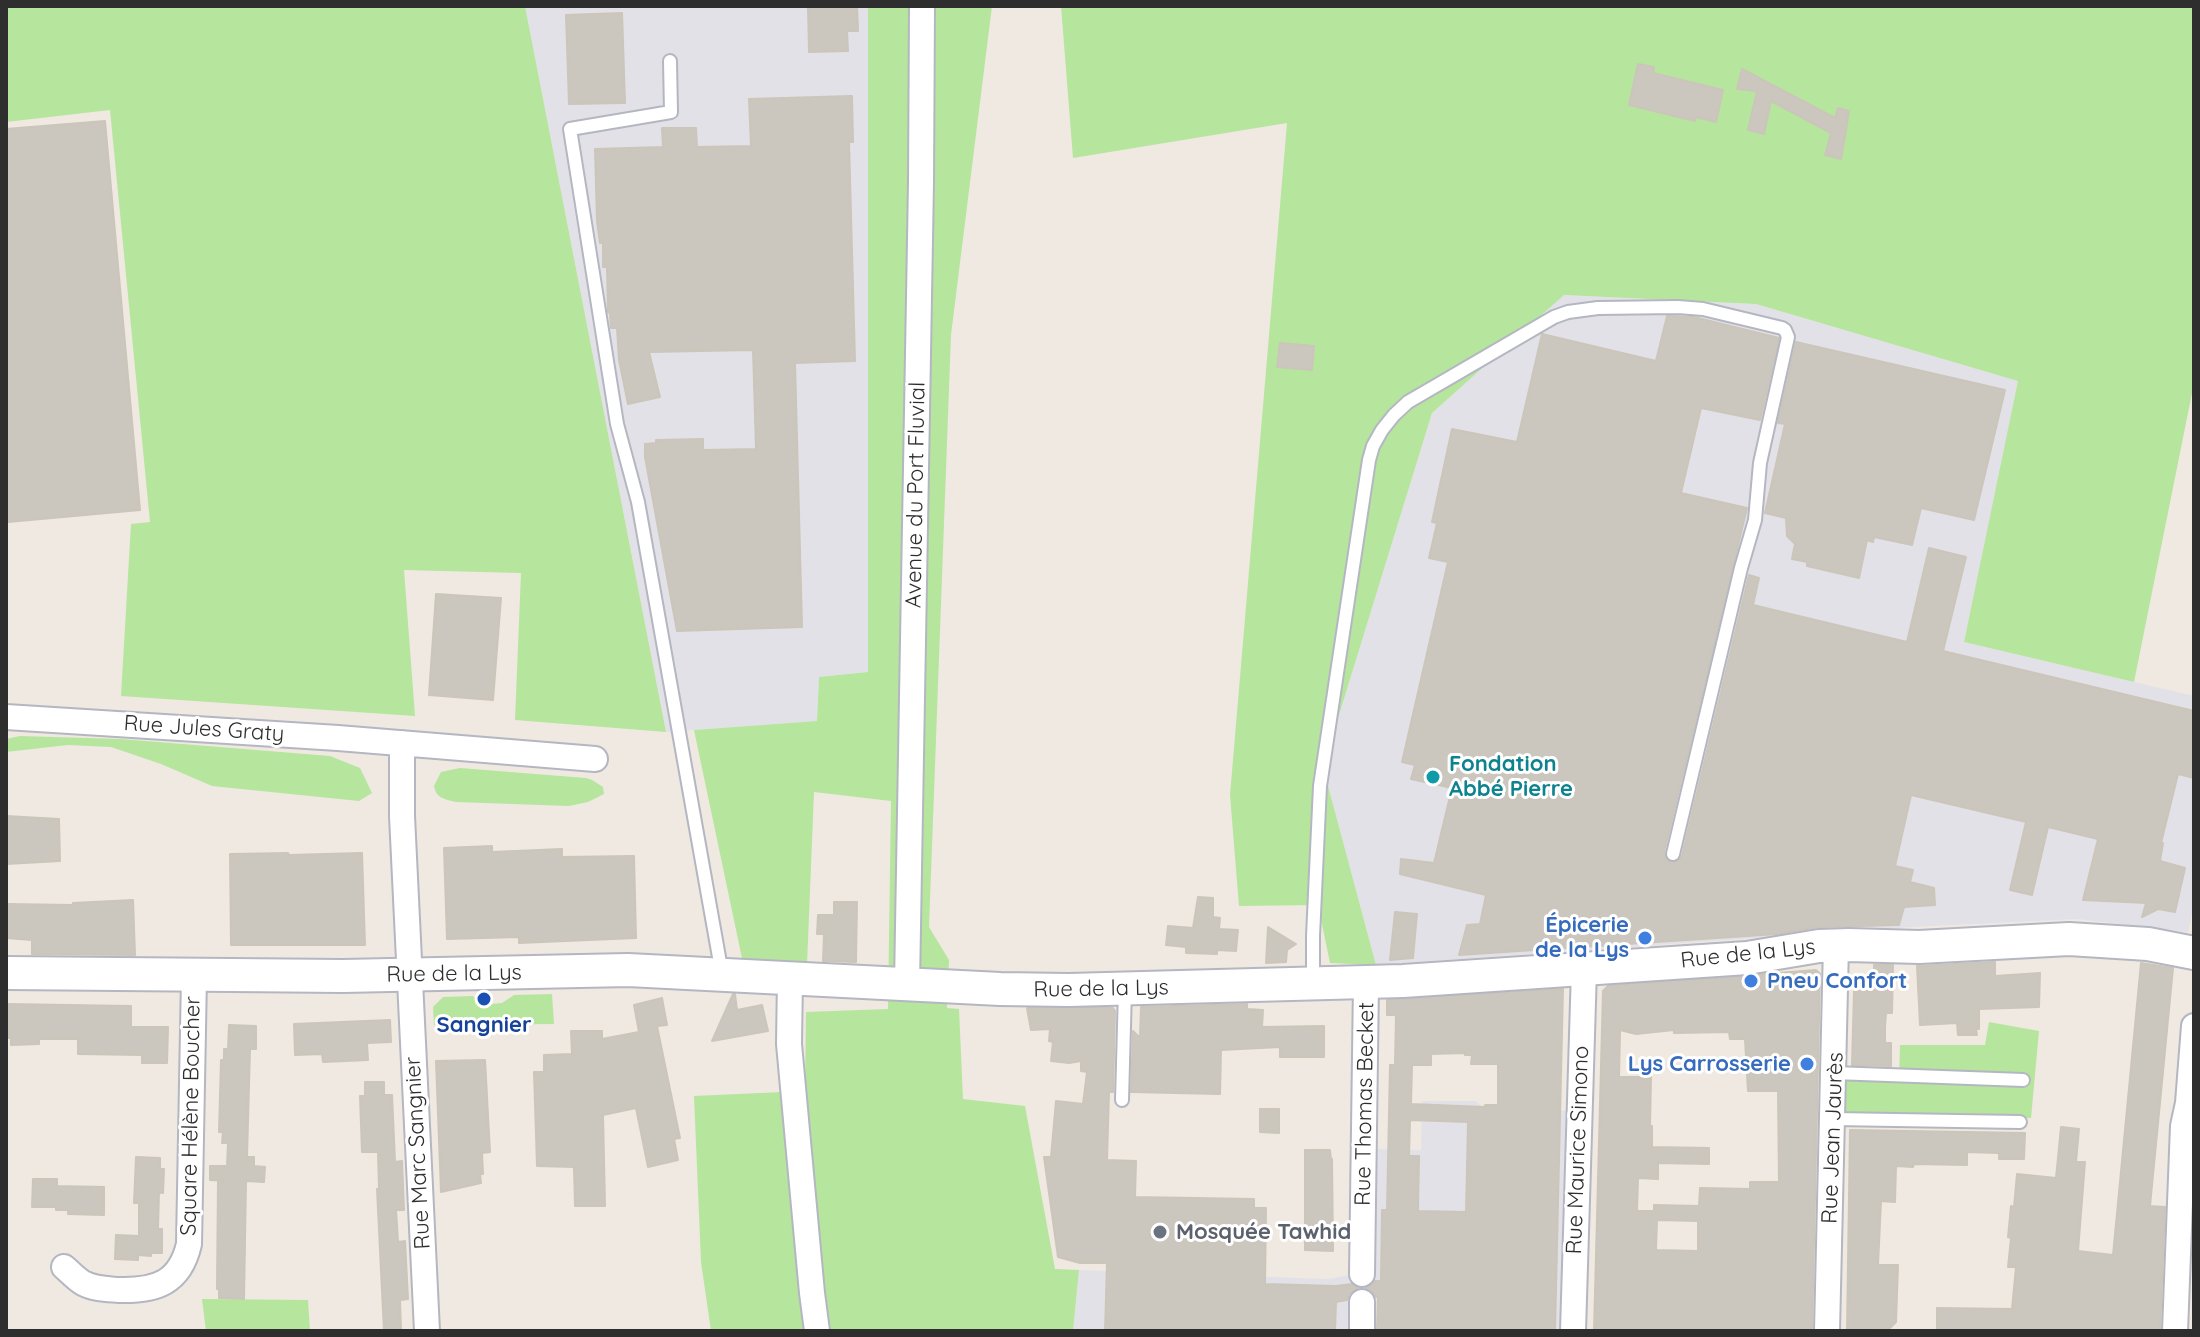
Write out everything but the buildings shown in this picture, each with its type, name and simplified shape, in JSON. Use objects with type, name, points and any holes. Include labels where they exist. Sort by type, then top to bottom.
[{"type":"main road","name":"Rue de la Lys","points":[[6,973],[410,976],[628,970],[1021,990],[1366,983],[1747,958],[1836,945],[1906,947],[2069,939],[2148,944],[2194,953]]},
{"type":"street","name":"Avenue du Port Fluvial","points":[[907,984],[922,6]]},
{"type":"street","name":"Rue Jules Graty","points":[[6,717],[595,759]]},
{"type":"street","points":[[402,743],[402,816],[410,976]]},
{"type":"street","name":"Rue Jean Jaurès","points":[[1827,1331],[1836,945]]},
{"type":"street","name":"Rue Maurice Simono","points":[[1573,1331],[1584,969]]},
{"type":"street","name":"Square Hélène Boucher","points":[[64,1267],[75,1277],[99,1289],[140,1290],[170,1279],[183,1263],[189,1244],[194,976]]},
{"type":"street","name":"Rue Marc Sangnier","points":[[410,976],[427,1331]]},
{"type":"street","points":[[790,978],[789,1044],[817,1331]]},
{"type":"street","name":"Rue Thomas Becket","points":[[1362,1274],[1366,983]]},
{"type":"street","points":[[2175,1331],[2183,1126],[2188,1103],[2194,1026]]},
{"type":"street","points":[[1362,1302],[1362,1331]]},
{"type":"lane","points":[[670,61],[671,112],[570,129],[617,424],[638,502],[722,975]]},
{"type":"lane","points":[[1314,985],[1313,936],[1321,776],[1373,446],[1394,415],[1415,397],[1554,317],[1577,310],[1695,308],[1782,328],[1788,337],[1760,463],[1752,534],[1741,568],[1673,854]]},
{"type":"lane","points":[[1122,1100],[1125,989]]},
{"type":"lane","points":[[1834,1073],[2023,1080]]},
{"type":"lane","points":[[1833,1119],[2020,1122]]},
{"type":"shaded area","points":[[525,6],[868,6],[868,672],[819,677],[817,721],[666,732]]},
{"type":"shaded area","points":[[1564,295],[1756,304],[2019,381],[1964,642],[2194,696],[2194,905],[2188,932],[2077,919],[1912,927],[1376,965],[1323,767],[1432,413]]},
{"type":"shaded area","points":[[1422,1101],[1476,1101],[1485,1110],[1572,1111],[1565,1331],[1073,1331],[1079,1270],[1328,1279],[1371,1271],[1374,1149],[1421,1150]]},
{"type":"green space","points":[[6,6],[525,6],[666,732],[515,720],[521,573],[404,570],[415,716],[121,696],[131,524],[150,522],[110,110],[6,122]]},
{"type":"green space","points":[[868,6],[992,6],[951,335],[929,927],[949,960],[947,1008],[959,1009],[963,1099],[1025,1106],[1055,1269],[1079,1270],[1073,1331],[711,1331],[701,1262],[694,1096],[805,1091],[806,1012],[888,1009],[891,801],[814,792],[807,965],[743,963],[694,730],[817,721],[819,677],[868,672]]},
{"type":"green space","points":[[1061,6],[2194,6],[2194,383],[2134,682],[1964,642],[2018,381],[1756,304],[1564,295],[1432,413],[1323,767],[1376,965],[1330,963],[1318,905],[1239,906],[1230,795],[1287,123],[1073,158]]},
{"type":"green space","points":[[20,736],[121,739],[330,756],[360,768],[372,793],[359,801],[212,786],[111,747],[68,745],[6,752],[6,739]]},
{"type":"green space","points":[[460,768],[586,778],[603,787],[604,794],[569,806],[456,802],[441,797],[434,786],[441,772]]},
{"type":"green space","points":[[552,994],[554,1024],[434,1025],[433,1007],[443,997],[473,996],[480,1005],[502,1003],[514,995]]},
{"type":"green space","points":[[1989,1022],[2039,1031],[2031,1118],[1839,1114],[1842,1078],[1899,1081],[1900,1045],[1985,1045]]},
{"type":"green space","points":[[202,1299],[308,1300],[310,1331],[206,1331]]},
{"type":"place","name":"Fondation Abbé Pierre","points":[[1433,777]]},
{"type":"place","name":"Épicerie de la Lys","points":[[1645,938]]},
{"type":"place","name":"Pneu Confort","points":[[1751,981]]},
{"type":"place","name":"Sangnier","points":[[484,999]]},
{"type":"place","name":"Lys Carrosserie","points":[[1807,1064]]},
{"type":"place","name":"Mosquée Tawhid","points":[[1160,1232]]}]
